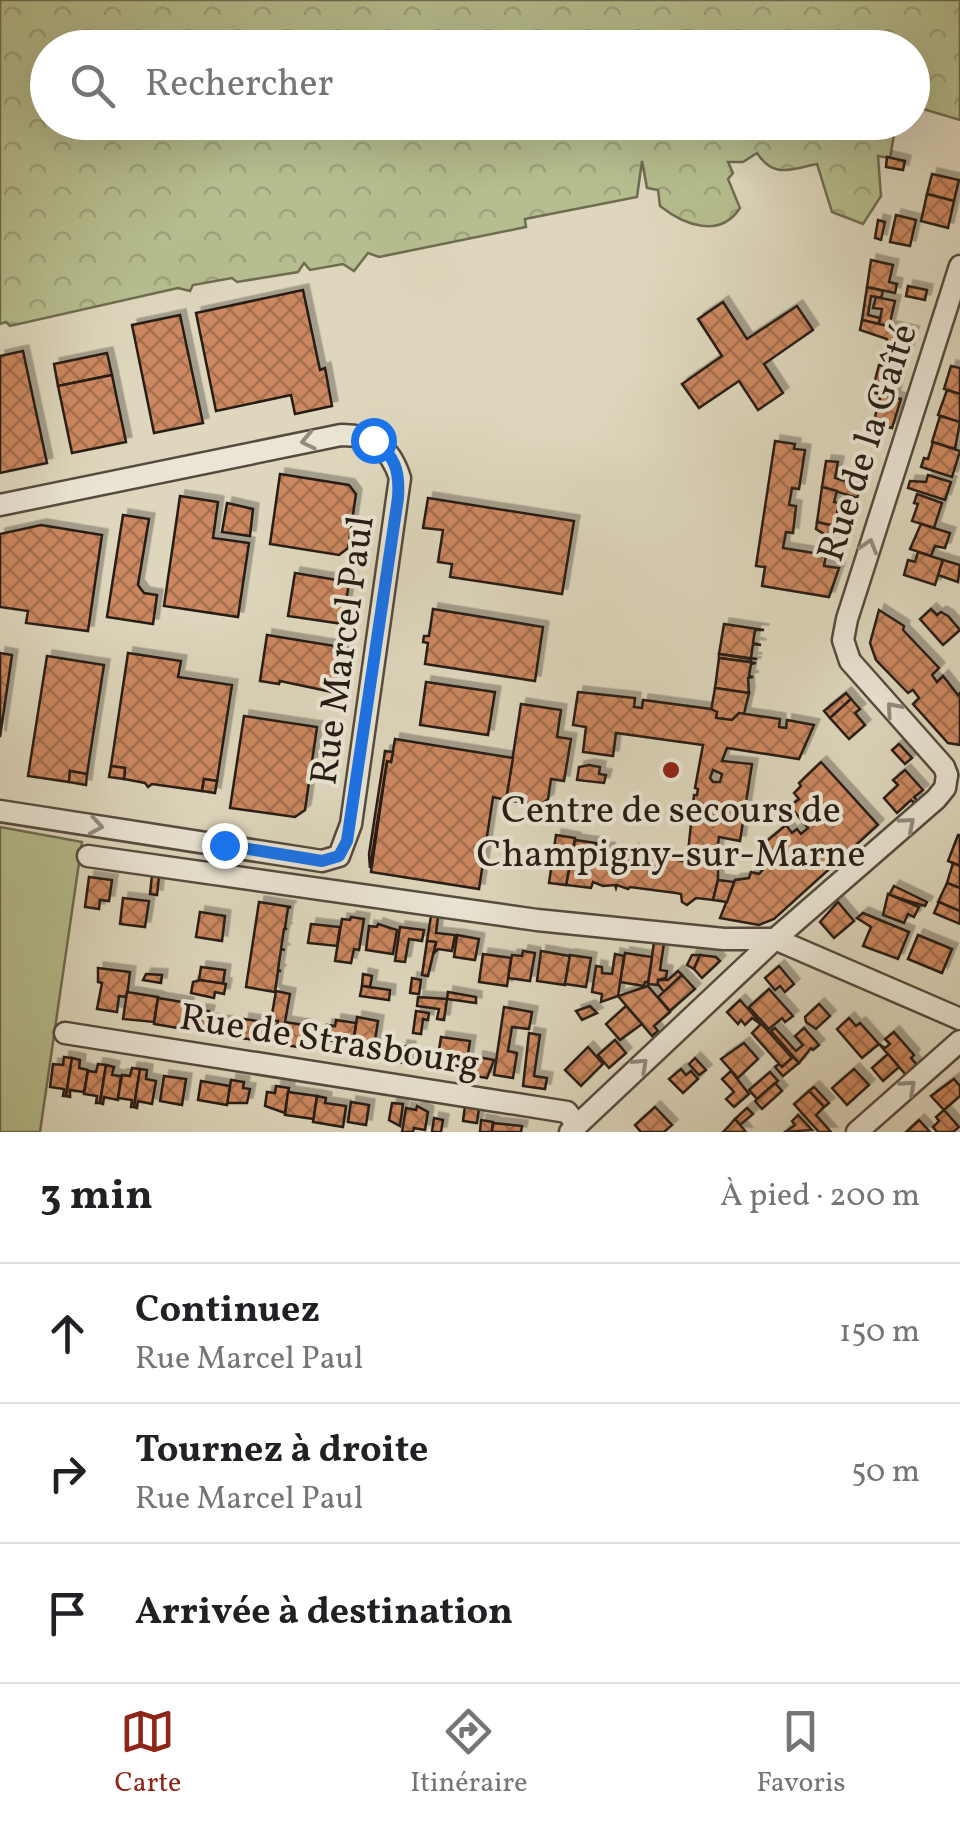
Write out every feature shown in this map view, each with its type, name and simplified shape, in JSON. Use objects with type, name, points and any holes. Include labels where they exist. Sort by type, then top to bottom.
[{"type":"street","name":"Rue de la Gaîté","points":[[954,773],[944,767],[850,661],[843,640],[900,446],[960,266]]},
{"type":"street","name":"Rue Marcel Paul","points":[[0,506],[341,434],[359,435],[386,448],[400,478],[350,824],[339,856],[322,861],[0,811]]},
{"type":"street","points":[[574,1129],[775,939],[936,799],[954,773]]},
{"type":"street","points":[[88,856],[537,920],[724,939],[775,939],[960,1019]]},
{"type":"street","name":"Rue de Strasbourg","points":[[65,1033],[567,1112],[574,1129]]},
{"type":"street","points":[[858,1132],[960,1041]]},
{"type":"green space","points":[[0,0],[960,0],[960,120],[930,111],[930,30],[30,30],[30,140],[893,140],[890,158],[878,156],[881,196],[863,224],[832,212],[817,164],[777,169],[757,153],[743,162],[728,162],[733,173],[728,179],[740,208],[732,218],[712,226],[691,223],[660,206],[658,190],[647,188],[642,161],[637,197],[525,219],[526,227],[379,257],[368,253],[354,271],[343,264],[310,270],[304,263],[298,272],[237,282],[232,278],[193,285],[190,291],[178,288],[10,326],[6,322],[0,324]]},
{"type":"green space","points":[[0,827],[82,842],[40,1132],[0,1132]]},
{"type":"building","points":[[887,157],[905,161],[903,170],[886,167]]},
{"type":"building","points":[[932,174],[959,180],[954,201],[927,194]]},
{"type":"building","points":[[927,194],[954,201],[948,228],[921,221]]},
{"type":"building","points":[[896,215],[916,220],[910,246],[890,242]]},
{"type":"building","points":[[878,220],[885,222],[881,240],[875,238]]},
{"type":"building","points":[[871,260],[893,265],[889,282],[897,284],[895,293],[867,287]]},
{"type":"building","points":[[908,286],[927,290],[925,300],[906,296]]},
{"type":"building","points":[[867,287],[883,291],[881,298],[871,296],[868,315],[880,318],[879,324],[862,320]]},
{"type":"building","points":[[303,290],[332,406],[295,414],[291,395],[216,411],[196,313]]},
{"type":"building","points":[[876,297],[895,301],[889,327],[879,324],[882,309],[873,308]]},
{"type":"building","points":[[723,302],[747,339],[797,306],[813,330],[764,364],[783,393],[758,410],[739,381],[699,408],[682,384],[722,356],[698,319]]},
{"type":"building","points":[[180,315],[203,423],[154,433],[132,325]]},
{"type":"building","points":[[862,320],[913,332],[907,354],[885,350],[887,339],[860,330]]},
{"type":"building","points":[[23,351],[47,463],[0,473],[0,356]]},
{"type":"building","points":[[107,353],[112,375],[58,386],[54,364]]},
{"type":"building","points":[[879,365],[901,370],[894,398],[872,392]]},
{"type":"building","points":[[951,366],[960,368],[960,394],[944,389]]},
{"type":"building","points":[[112,375],[126,442],[72,453],[58,386]]},
{"type":"building","points":[[947,390],[960,394],[960,422],[938,415]]},
{"type":"building","points":[[881,394],[901,399],[892,428],[873,424]]},
{"type":"building","points":[[940,416],[960,422],[955,449],[932,442]]},
{"type":"building","points":[[775,441],[805,450],[799,489],[792,488],[789,505],[796,506],[793,533],[786,532],[783,548],[826,555],[824,566],[839,568],[829,597],[762,586],[765,567],[756,566]]},
{"type":"building","points":[[933,442],[960,451],[952,477],[921,467]]},
{"type":"building","points":[[826,461],[838,462],[835,478],[861,486],[857,498],[822,487]]},
{"type":"building","points":[[280,474],[349,485],[356,494],[348,548],[339,555],[270,544]]},
{"type":"building","points":[[928,475],[951,482],[945,500],[908,488],[910,481],[926,482]]},
{"type":"building","points":[[822,487],[837,491],[834,502],[839,503],[834,526],[817,522]]},
{"type":"building","points":[[917,494],[942,503],[934,528],[912,521]]},
{"type":"building","points":[[180,496],[218,502],[213,538],[249,543],[238,617],[164,606]]},
{"type":"building","points":[[428,498],[574,521],[562,594],[450,577],[452,564],[438,562],[443,530],[423,528]]},
{"type":"building","points":[[227,503],[253,509],[250,536],[222,532]]},
{"type":"building","points":[[123,515],[149,519],[138,585],[144,593],[157,595],[153,624],[107,617]]},
{"type":"building","points":[[817,522],[834,526],[831,538],[816,529]]},
{"type":"building","points":[[921,524],[950,533],[945,548],[935,546],[931,556],[910,549]]},
{"type":"building","points":[[41,525],[102,535],[88,631],[26,623],[28,611],[0,607],[0,534]]},
{"type":"building","points":[[918,552],[943,560],[935,585],[904,575],[908,560],[915,562]]},
{"type":"building","points":[[943,560],[960,565],[958,582],[938,575]]},
{"type":"building","points":[[295,573],[349,582],[343,624],[288,616]]},
{"type":"building","points":[[433,609],[543,627],[535,681],[425,664],[428,643],[423,642],[424,636],[429,636]]},
{"type":"building","points":[[931,609],[937,615],[941,612],[948,616],[960,630],[943,645],[920,619]]},
{"type":"building","points":[[879,610],[904,626],[903,630],[939,668],[932,675],[937,682],[943,676],[960,693],[960,745],[948,743],[913,704],[919,698],[913,690],[908,693],[876,660],[870,643]]},
{"type":"building","points":[[724,624],[764,630],[755,630],[753,643],[761,645],[753,644],[751,658],[757,659],[719,654]]},
{"type":"building","points":[[267,635],[347,648],[347,671],[341,688],[333,688],[332,692],[280,681],[260,681]]},
{"type":"building","points":[[0,653],[12,655],[0,737]]},
{"type":"building","points":[[128,653],[181,661],[178,677],[232,685],[217,781],[204,779],[202,791],[152,784],[148,787],[124,779],[125,768],[111,766]]},
{"type":"building","points":[[719,654],[751,659],[751,662],[719,658]]},
{"type":"building","points":[[47,656],[104,665],[87,774],[70,771],[69,782],[28,776]]},
{"type":"building","points":[[719,658],[756,663],[751,664],[749,693],[715,688]]},
{"type":"building","points":[[426,682],[495,692],[488,735],[420,725]]},
{"type":"building","points":[[715,688],[749,693],[744,714],[739,713],[732,720],[716,718],[717,712],[711,711]]},
{"type":"building","points":[[578,692],[635,698],[634,707],[642,708],[643,700],[711,709],[717,712],[716,718],[732,720],[739,713],[780,719],[779,727],[786,728],[787,720],[814,725],[799,759],[727,748],[722,761],[752,764],[740,841],[719,837],[718,880],[713,900],[696,898],[687,905],[681,894],[676,893],[593,882],[591,888],[566,885],[575,840],[596,843],[595,849],[632,854],[633,851],[687,862],[703,745],[616,733],[613,756],[583,752],[586,727],[573,725]],"holes":[[[713,770],[722,774],[720,782],[710,778]]]},
{"type":"building","points":[[846,693],[851,699],[830,718],[824,711]]},
{"type":"building","points":[[851,699],[860,709],[855,713],[865,725],[849,739],[830,718]]},
{"type":"building","points":[[521,704],[561,710],[557,737],[571,739],[564,781],[551,779],[548,799],[540,805],[506,800]]},
{"type":"building","points":[[244,716],[317,727],[305,810],[295,817],[230,808]]},
{"type":"building","points":[[395,739],[513,758],[506,800],[493,797],[479,889],[371,872],[387,761],[391,762]]},
{"type":"building","points":[[899,744],[912,758],[905,764],[892,750]]},
{"type":"building","points":[[385,751],[393,752],[391,762],[387,761],[370,868],[369,854]]},
{"type":"building","points":[[821,762],[878,825],[774,919],[759,925],[720,918],[735,880],[749,878],[751,872],[759,874],[766,866],[763,863],[769,856],[762,845],[786,825],[792,833],[797,829],[801,834],[808,828],[790,806],[799,799],[794,793],[801,786],[799,783]]},
{"type":"building","points":[[111,766],[125,768],[124,779],[109,777]]},
{"type":"building","points":[[579,767],[600,767],[599,774],[606,775],[604,783],[577,780]]},
{"type":"building","points":[[905,770],[923,790],[914,797],[914,803],[911,800],[897,813],[884,798],[898,785],[893,780]]},
{"type":"building","points":[[70,771],[87,774],[86,785],[69,782]]},
{"type":"building","points":[[204,779],[217,781],[215,793],[202,791]]},
{"type":"building","points":[[556,835],[575,838],[566,885],[549,883]]},
{"type":"building","points":[[960,835],[960,866],[948,861]]},
{"type":"building","points":[[953,863],[960,866],[960,888],[947,883]]},
{"type":"building","points":[[152,875],[159,876],[157,895],[150,894]]},
{"type":"building","points":[[89,877],[112,880],[109,901],[100,900],[99,909],[85,907]]},
{"type":"building","points":[[718,880],[734,882],[727,902],[713,900]]},
{"type":"building","points":[[947,883],[960,888],[960,911],[938,902]]},
{"type":"building","points":[[894,886],[927,902],[925,906],[889,895]]},
{"type":"building","points":[[888,894],[919,907],[914,917],[908,914],[904,923],[883,915]]},
{"type":"building","points":[[123,898],[149,901],[145,927],[120,924]]},
{"type":"building","points":[[259,902],[291,907],[275,992],[246,987]]},
{"type":"building","points":[[838,902],[854,921],[834,938],[820,922]]},
{"type":"building","points":[[939,902],[960,911],[960,924],[934,913]]},
{"type":"building","points":[[200,912],[225,916],[222,941],[196,937]]},
{"type":"building","points":[[863,913],[909,932],[898,959],[863,946],[871,927],[857,918]]},
{"type":"building","points":[[431,916],[438,917],[436,933],[455,935],[452,951],[438,949],[434,953],[436,942],[427,941]]},
{"type":"building","points":[[342,919],[364,919],[359,950],[354,949],[351,963],[335,961]]},
{"type":"building","points":[[311,924],[340,927],[337,946],[308,943]]},
{"type":"building","points":[[378,924],[397,930],[393,954],[366,950],[369,926]]},
{"type":"building","points":[[400,927],[424,930],[422,941],[409,939],[405,962],[395,961]]},
{"type":"building","points":[[457,935],[479,939],[475,960],[454,957]]},
{"type":"building","points":[[918,935],[952,949],[942,973],[908,959]]},
{"type":"building","points":[[427,941],[436,942],[428,976],[422,975]]},
{"type":"building","points":[[654,942],[664,943],[660,970],[667,971],[658,985],[648,984]]},
{"type":"building","points":[[523,951],[535,953],[530,981],[508,978],[512,955],[522,956]]},
{"type":"building","points":[[541,951],[570,956],[565,985],[537,981]]},
{"type":"building","points":[[625,953],[652,957],[644,986],[620,982]]},
{"type":"building","points":[[483,954],[511,958],[507,986],[479,982]]},
{"type":"building","points":[[615,954],[624,956],[618,996],[601,1002],[602,994],[592,992],[596,966],[602,967],[602,973],[612,974]]},
{"type":"building","points":[[570,955],[591,958],[586,987],[565,984]]},
{"type":"building","points":[[692,955],[700,955],[694,969],[687,965]]},
{"type":"building","points":[[700,955],[720,961],[702,978],[694,969]]},
{"type":"building","points":[[779,966],[794,984],[785,992],[780,986],[775,990],[765,978]]},
{"type":"building","points":[[201,967],[225,970],[223,984],[199,980]]},
{"type":"building","points":[[98,968],[130,972],[127,997],[119,996],[117,1012],[97,1009],[102,983],[98,982]]},
{"type":"building","points":[[678,971],[682,975],[664,992],[658,980],[668,980]]},
{"type":"building","points":[[146,974],[162,975],[161,983],[143,980]]},
{"type":"building","points":[[363,974],[372,976],[370,987],[362,986]]},
{"type":"building","points":[[682,975],[695,989],[670,1011],[658,997]]},
{"type":"building","points":[[412,978],[421,980],[419,994],[410,993]]},
{"type":"building","points":[[193,982],[226,984],[224,994],[215,992],[214,998],[191,993]]},
{"type":"building","points":[[362,986],[390,990],[389,1000],[360,996]]},
{"type":"building","points":[[648,986],[670,1012],[654,1026],[658,1031],[652,1036],[618,996]]},
{"type":"building","points":[[769,989],[793,1016],[785,1022],[782,1018],[769,1029],[749,1007]]},
{"type":"building","points":[[276,991],[290,994],[285,1022],[304,1025],[298,1047],[274,1043],[278,1021],[271,1020]]},
{"type":"building","points":[[127,992],[158,997],[154,1022],[123,1019]]},
{"type":"building","points":[[448,992],[476,997],[476,1003],[447,999]]},
{"type":"building","points":[[418,997],[447,999],[444,1020],[437,1019],[439,1009],[417,1006]]},
{"type":"building","points":[[158,998],[188,1003],[184,1029],[154,1024]]},
{"type":"building","points":[[740,1000],[792,1058],[782,1067],[752,1033],[759,1023],[752,1018],[745,1025],[741,1020],[738,1024],[727,1012]]},
{"type":"building","points":[[819,1004],[830,1016],[816,1029],[805,1017]]},
{"type":"building","points":[[590,1006],[597,1013],[582,1020],[576,1011]]},
{"type":"building","points":[[626,1006],[642,1024],[620,1040],[606,1024]]},
{"type":"building","points":[[504,1007],[532,1012],[529,1029],[512,1027],[508,1051],[517,1053],[513,1078],[494,1075]]},
{"type":"building","points":[[201,1010],[209,1011],[207,1019],[234,1023],[233,1034],[189,1027],[191,1014],[201,1015]]},
{"type":"building","points":[[416,1011],[429,1013],[428,1020],[423,1019],[421,1034],[413,1033]]},
{"type":"building","points":[[357,1017],[378,1021],[373,1054],[356,1051],[357,1046],[353,1046]]},
{"type":"building","points":[[849,1018],[856,1026],[860,1023],[879,1044],[862,1058],[837,1029]]},
{"type":"building","points":[[244,1019],[271,1023],[268,1042],[241,1038]]},
{"type":"building","points":[[336,1020],[356,1023],[353,1044],[332,1041],[334,1034],[326,1033],[327,1025],[335,1026]]},
{"type":"building","points":[[775,1028],[796,1051],[803,1045],[795,1036],[804,1028],[819,1045],[811,1048],[799,1063],[771,1031]]},
{"type":"building","points":[[894,1032],[914,1055],[911,1058],[917,1065],[906,1075],[879,1044],[885,1048],[890,1044],[885,1039]]},
{"type":"building","points":[[529,1033],[540,1035],[534,1076],[547,1078],[545,1089],[523,1086]]},
{"type":"building","points":[[441,1037],[470,1041],[466,1067],[437,1063]]},
{"type":"building","points":[[615,1040],[626,1053],[609,1068],[598,1055]]},
{"type":"building","points":[[744,1043],[758,1059],[738,1078],[721,1059]]},
{"type":"building","points":[[402,1046],[410,1047],[408,1064],[399,1062]]},
{"type":"building","points":[[588,1047],[603,1064],[581,1086],[565,1070]]},
{"type":"building","points":[[888,1054],[899,1067],[883,1081],[872,1068]]},
{"type":"building","points":[[64,1057],[72,1058],[66,1096],[64,1089],[50,1087],[53,1064],[63,1065]]},
{"type":"building","points":[[478,1057],[494,1060],[487,1078],[475,1076]]},
{"type":"building","points":[[793,1057],[799,1063],[783,1076],[775,1067],[782,1067]]},
{"type":"building","points":[[72,1058],[80,1060],[79,1068],[88,1070],[84,1092],[70,1090],[70,1097],[66,1096]]},
{"type":"building","points":[[695,1058],[706,1070],[699,1075],[689,1064]]},
{"type":"building","points":[[98,1064],[106,1065],[100,1103],[96,1103],[97,1096],[84,1094],[88,1071],[96,1072]]},
{"type":"building","points":[[106,1065],[114,1067],[112,1075],[121,1076],[118,1100],[104,1097],[103,1104],[100,1103]]},
{"type":"building","points":[[132,1068],[140,1069],[134,1107],[132,1100],[118,1098],[122,1075],[130,1076]]},
{"type":"building","points":[[140,1069],[147,1070],[146,1079],[156,1081],[152,1104],[138,1101],[137,1108],[134,1107]]},
{"type":"building","points":[[681,1069],[686,1075],[691,1071],[698,1079],[683,1093],[669,1079]]},
{"type":"building","points":[[854,1069],[869,1085],[847,1105],[832,1088]]},
{"type":"building","points":[[731,1071],[749,1094],[734,1107],[726,1099],[734,1092],[722,1079]]},
{"type":"building","points":[[770,1072],[778,1081],[757,1099],[749,1090]]},
{"type":"building","points":[[164,1076],[186,1079],[182,1105],[160,1101]]},
{"type":"building","points":[[954,1079],[960,1086],[960,1096],[944,1110],[931,1096]]},
{"type":"building","points":[[231,1080],[244,1082],[243,1088],[250,1089],[247,1103],[227,1103]]},
{"type":"building","points":[[201,1081],[230,1086],[227,1105],[198,1100]]},
{"type":"building","points":[[775,1083],[782,1091],[762,1109],[755,1101]]},
{"type":"building","points":[[276,1086],[289,1088],[285,1113],[265,1106],[267,1092],[275,1093]]},
{"type":"building","points":[[814,1087],[829,1103],[824,1107],[809,1091]]},
{"type":"building","points":[[809,1091],[824,1107],[816,1115],[831,1132],[819,1132],[794,1104]]},
{"type":"building","points":[[288,1092],[317,1096],[314,1119],[285,1115]]},
{"type":"building","points":[[317,1096],[326,1098],[325,1103],[346,1106],[343,1127],[313,1122]]},
{"type":"building","points":[[351,1102],[369,1105],[366,1125],[348,1122]]},
{"type":"building","points":[[392,1103],[403,1104],[400,1126],[389,1120]]},
{"type":"building","points":[[417,1106],[428,1112],[425,1130],[402,1132],[406,1108],[416,1110]]},
{"type":"building","points":[[465,1106],[479,1108],[477,1123],[463,1121]]},
{"type":"building","points":[[655,1107],[672,1125],[664,1132],[641,1132],[635,1125]]},
{"type":"building","points":[[747,1108],[753,1114],[740,1125],[735,1119]]},
{"type":"building","points":[[944,1110],[959,1127],[953,1132],[937,1132],[933,1127]]},
{"type":"building","points":[[798,1115],[812,1130],[785,1132],[795,1125],[792,1121]]},
{"type":"building","points":[[434,1118],[443,1120],[441,1132],[432,1132]]},
{"type":"building","points":[[735,1119],[746,1132],[723,1132],[729,1126]]},
{"type":"building","points":[[481,1120],[493,1122],[492,1132],[480,1132]]},
{"type":"building","points":[[919,1120],[930,1132],[906,1132]]},
{"type":"building","points":[[493,1123],[522,1126],[521,1132],[492,1132]]},
{"type":"place","name":"Centre de secours de Champigny-sur-Marne","points":[[671,770]]},
{"type":"route","points":[[224,845],[322,861],[339,856],[347,841],[400,478],[386,448],[373,440]]}]
